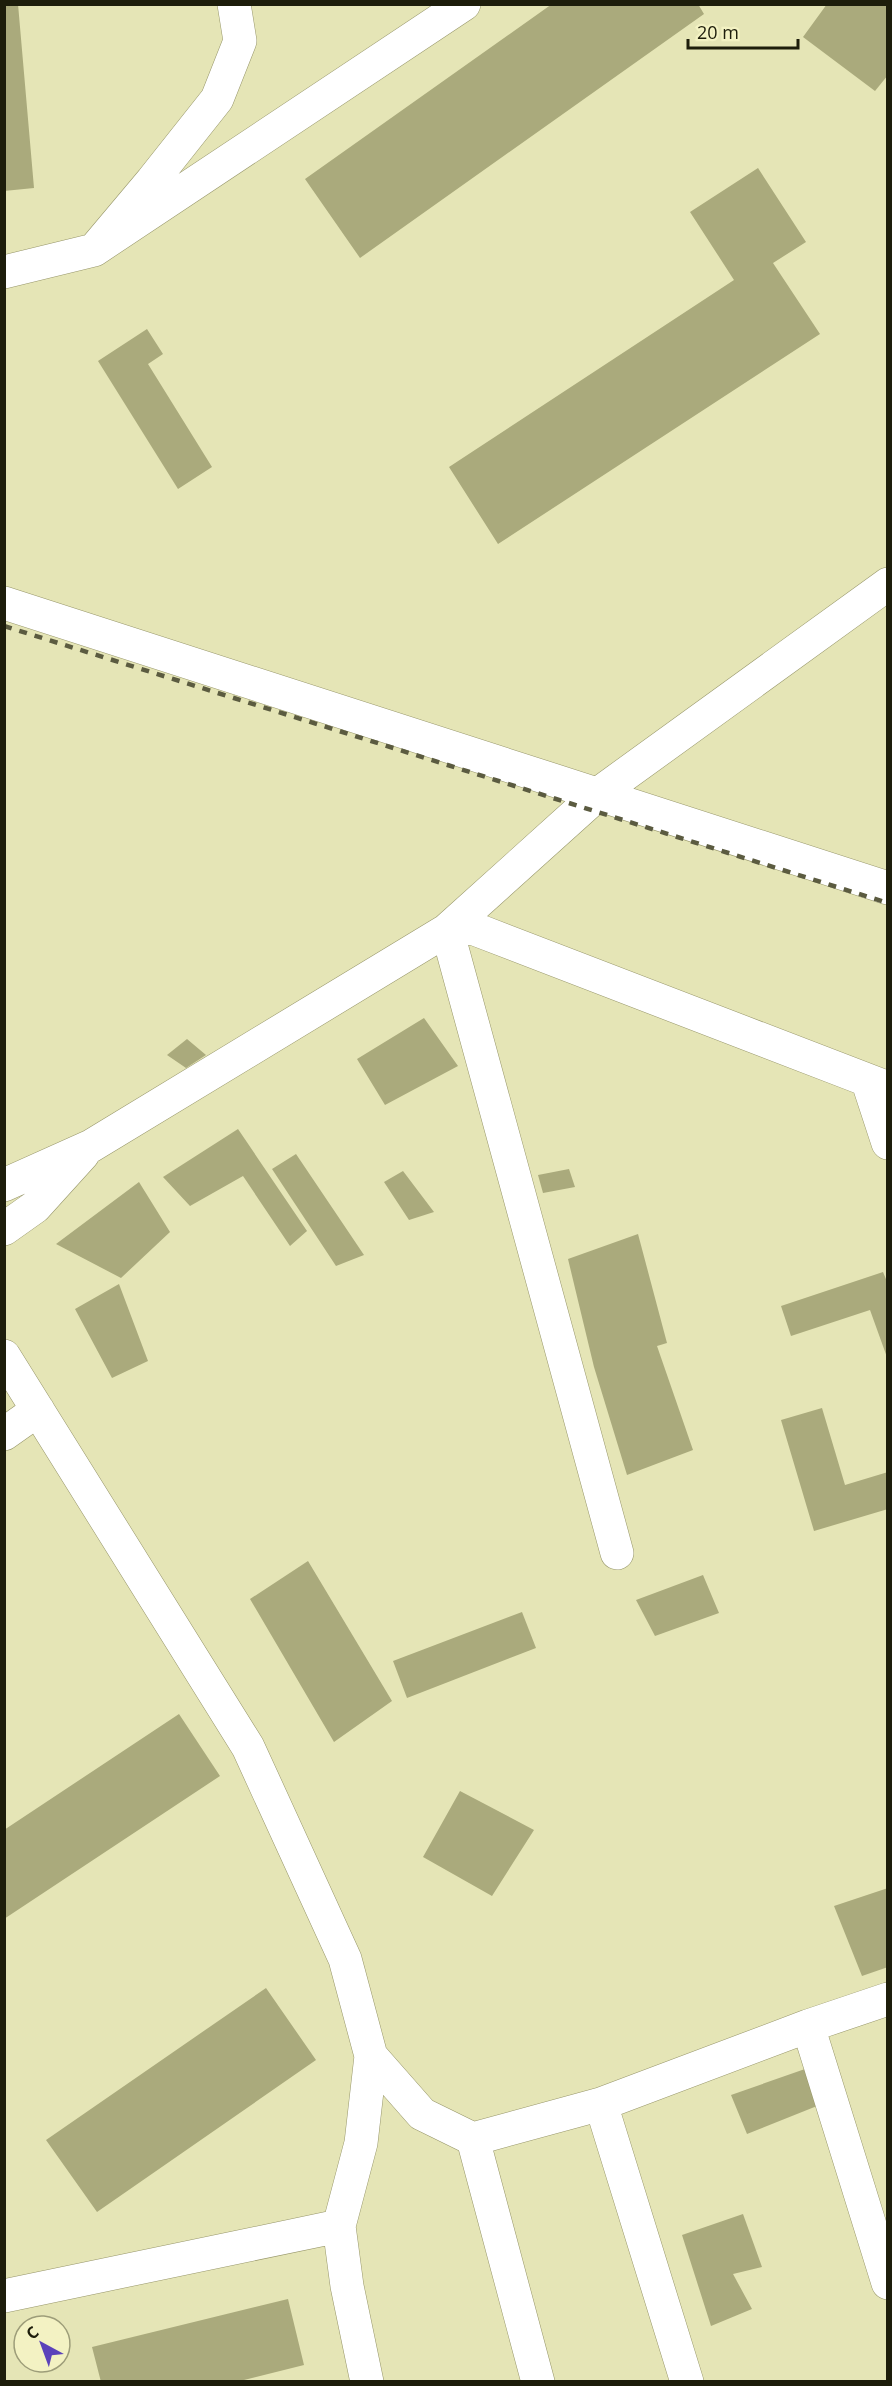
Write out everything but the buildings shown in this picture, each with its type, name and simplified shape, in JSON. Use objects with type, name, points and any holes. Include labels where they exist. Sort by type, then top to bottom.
[{"type":"street","points":[[94,250],[153,181],[217,99],[240,41],[234,4]]},
{"type":"street","points":[[4,272],[94,250],[464,4]]},
{"type":"street","points":[[35,1207],[8,1179],[91,1146],[447,930],[598,794],[888,584]]},
{"type":"street","points":[[4,603],[888,888]]},
{"type":"street","points":[[447,930],[472,928],[878,1085],[888,1143]]},
{"type":"street","points":[[447,930],[617,1553]]},
{"type":"street","points":[[4,1229],[35,1207],[91,1146]]},
{"type":"street","points":[[4,1356],[248,1747],[345,1959],[371,2056],[361,2143],[339,2226],[347,2286],[367,2382]]},
{"type":"street","points":[[4,1434],[38,1410]]},
{"type":"street","points":[[371,2056],[422,2114],[473,2139],[601,2104],[808,2026],[888,1999]]},
{"type":"street","points":[[808,2026],[888,2283]]},
{"type":"street","points":[[601,2104],[687,2382]]},
{"type":"street","points":[[473,2139],[538,2382]]},
{"type":"street","points":[[4,2296],[339,2226]]},
{"type":"railway","points":[[4,626],[888,903]]}]
